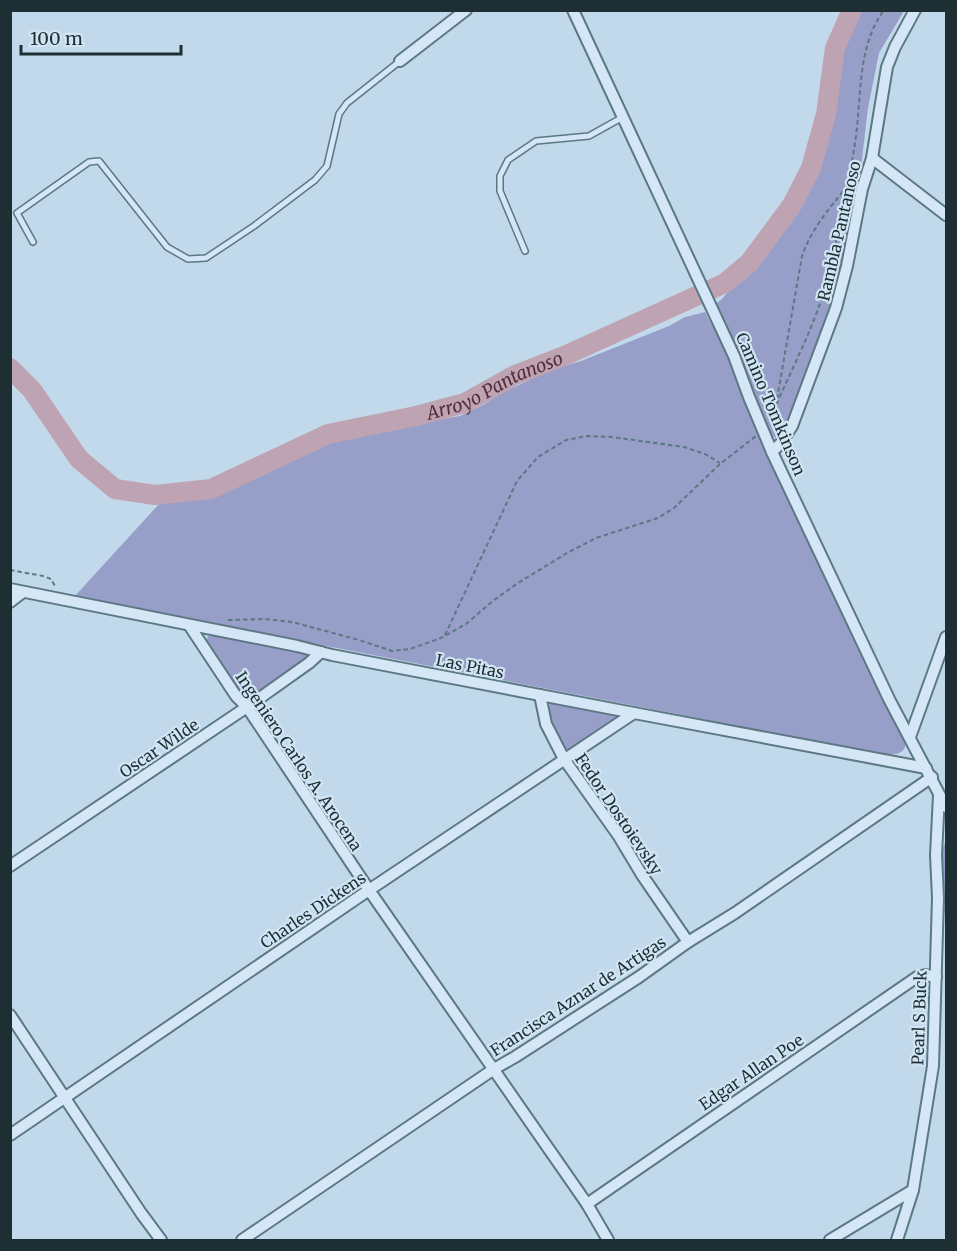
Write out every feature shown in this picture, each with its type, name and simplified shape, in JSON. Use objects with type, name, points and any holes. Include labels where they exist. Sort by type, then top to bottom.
[{"type":"street","points":[[400,61],[466,10]]},
{"type":"street","name":"Camino Tomkinson","points":[[573,10],[694,267],[734,356],[772,452],[889,699],[946,807]]},
{"type":"street","name":"Rambla Pantanoso","points":[[772,452],[792,426],[836,308],[862,189],[872,158],[887,68],[895,47],[915,10]]},
{"type":"street","points":[[872,158],[946,215]]},
{"type":"street","name":"Las Pitas","points":[[10,589],[929,772]]},
{"type":"street","points":[[10,602],[23,592]]},
{"type":"street","name":"Ingeniero Carlos A. Arocena","points":[[189,625],[236,696],[248,706],[369,890],[586,1203],[608,1240]]},
{"type":"street","points":[[910,737],[946,637]]},
{"type":"street","name":"Oscar Wilde","points":[[10,866],[248,706],[321,652]]},
{"type":"street","name":"Fedor Dostoievsky","points":[[540,695],[546,724],[564,759],[618,835],[653,892],[688,942]]},
{"type":"street","name":"Charles Dickens","points":[[10,1135],[369,890],[634,713]]},
{"type":"street","name":"Francisca Aznar de Artigas","points":[[242,1240],[494,1069],[735,913],[929,772]]},
{"type":"street","name":"Pearl S Buck","points":[[897,1240],[913,1190],[933,1066],[939,793]]},
{"type":"street","name":"Edgar Allan Poe","points":[[586,1203],[917,977],[926,975],[936,977]]},
{"type":"street","points":[[10,1015],[161,1240]]},
{"type":"street","points":[[830,1240],[913,1190]]},
{"type":"lane","points":[[33,242],[17,213],[88,162],[99,161],[166,248],[188,259],[206,258],[255,226],[315,180],[327,166],[339,114],[347,103],[400,61]]},
{"type":"lane","points":[[525,251],[500,191],[500,176],[508,160],[536,141],[589,136],[623,117]]},
{"type":"path","points":[[227,620],[265,619],[292,622],[392,651],[410,649],[466,624],[518,583],[567,553],[596,538],[658,518],[674,508],[720,464],[756,436],[776,405],[821,304],[856,137],[861,80],[867,46],[884,10]]},
{"type":"path","points":[[776,405],[802,256],[807,241],[846,188]]},
{"type":"path","points":[[445,635],[517,481],[538,457],[566,440],[587,436],[612,437],[684,447],[705,454],[720,464]]},
{"type":"path","points":[[10,570],[51,579],[61,590]]},
{"type":"shaded area","points":[[859,11],[904,11],[879,53],[868,108],[862,159],[828,320],[782,437],[778,439],[770,431],[717,303],[776,242],[810,186],[822,146],[838,63],[849,28]]},
{"type":"shaded area","points":[[705,312],[735,369],[906,743],[900,753],[888,754],[827,743],[74,597],[160,503],[215,489],[259,465],[334,440],[460,416],[548,371],[581,361],[669,326],[685,317]]},
{"type":"shaded area","points":[[211,634],[303,652],[307,655],[258,693],[246,695],[239,692],[206,642]]},
{"type":"shaded area","points":[[552,702],[619,714],[618,718],[570,751],[564,749],[549,717],[548,709]]},
{"type":"shaded area","points":[[945,843],[946,912],[941,914],[941,852]]},
{"type":"waterway","name":"Arroyo Pantanoso","points":[[10,368],[32,390],[79,459],[115,489],[155,495],[211,489],[328,434],[416,416],[465,403],[515,375],[564,356],[725,283],[749,263],[792,205],[811,168],[826,114],[835,48],[852,10]]}]
